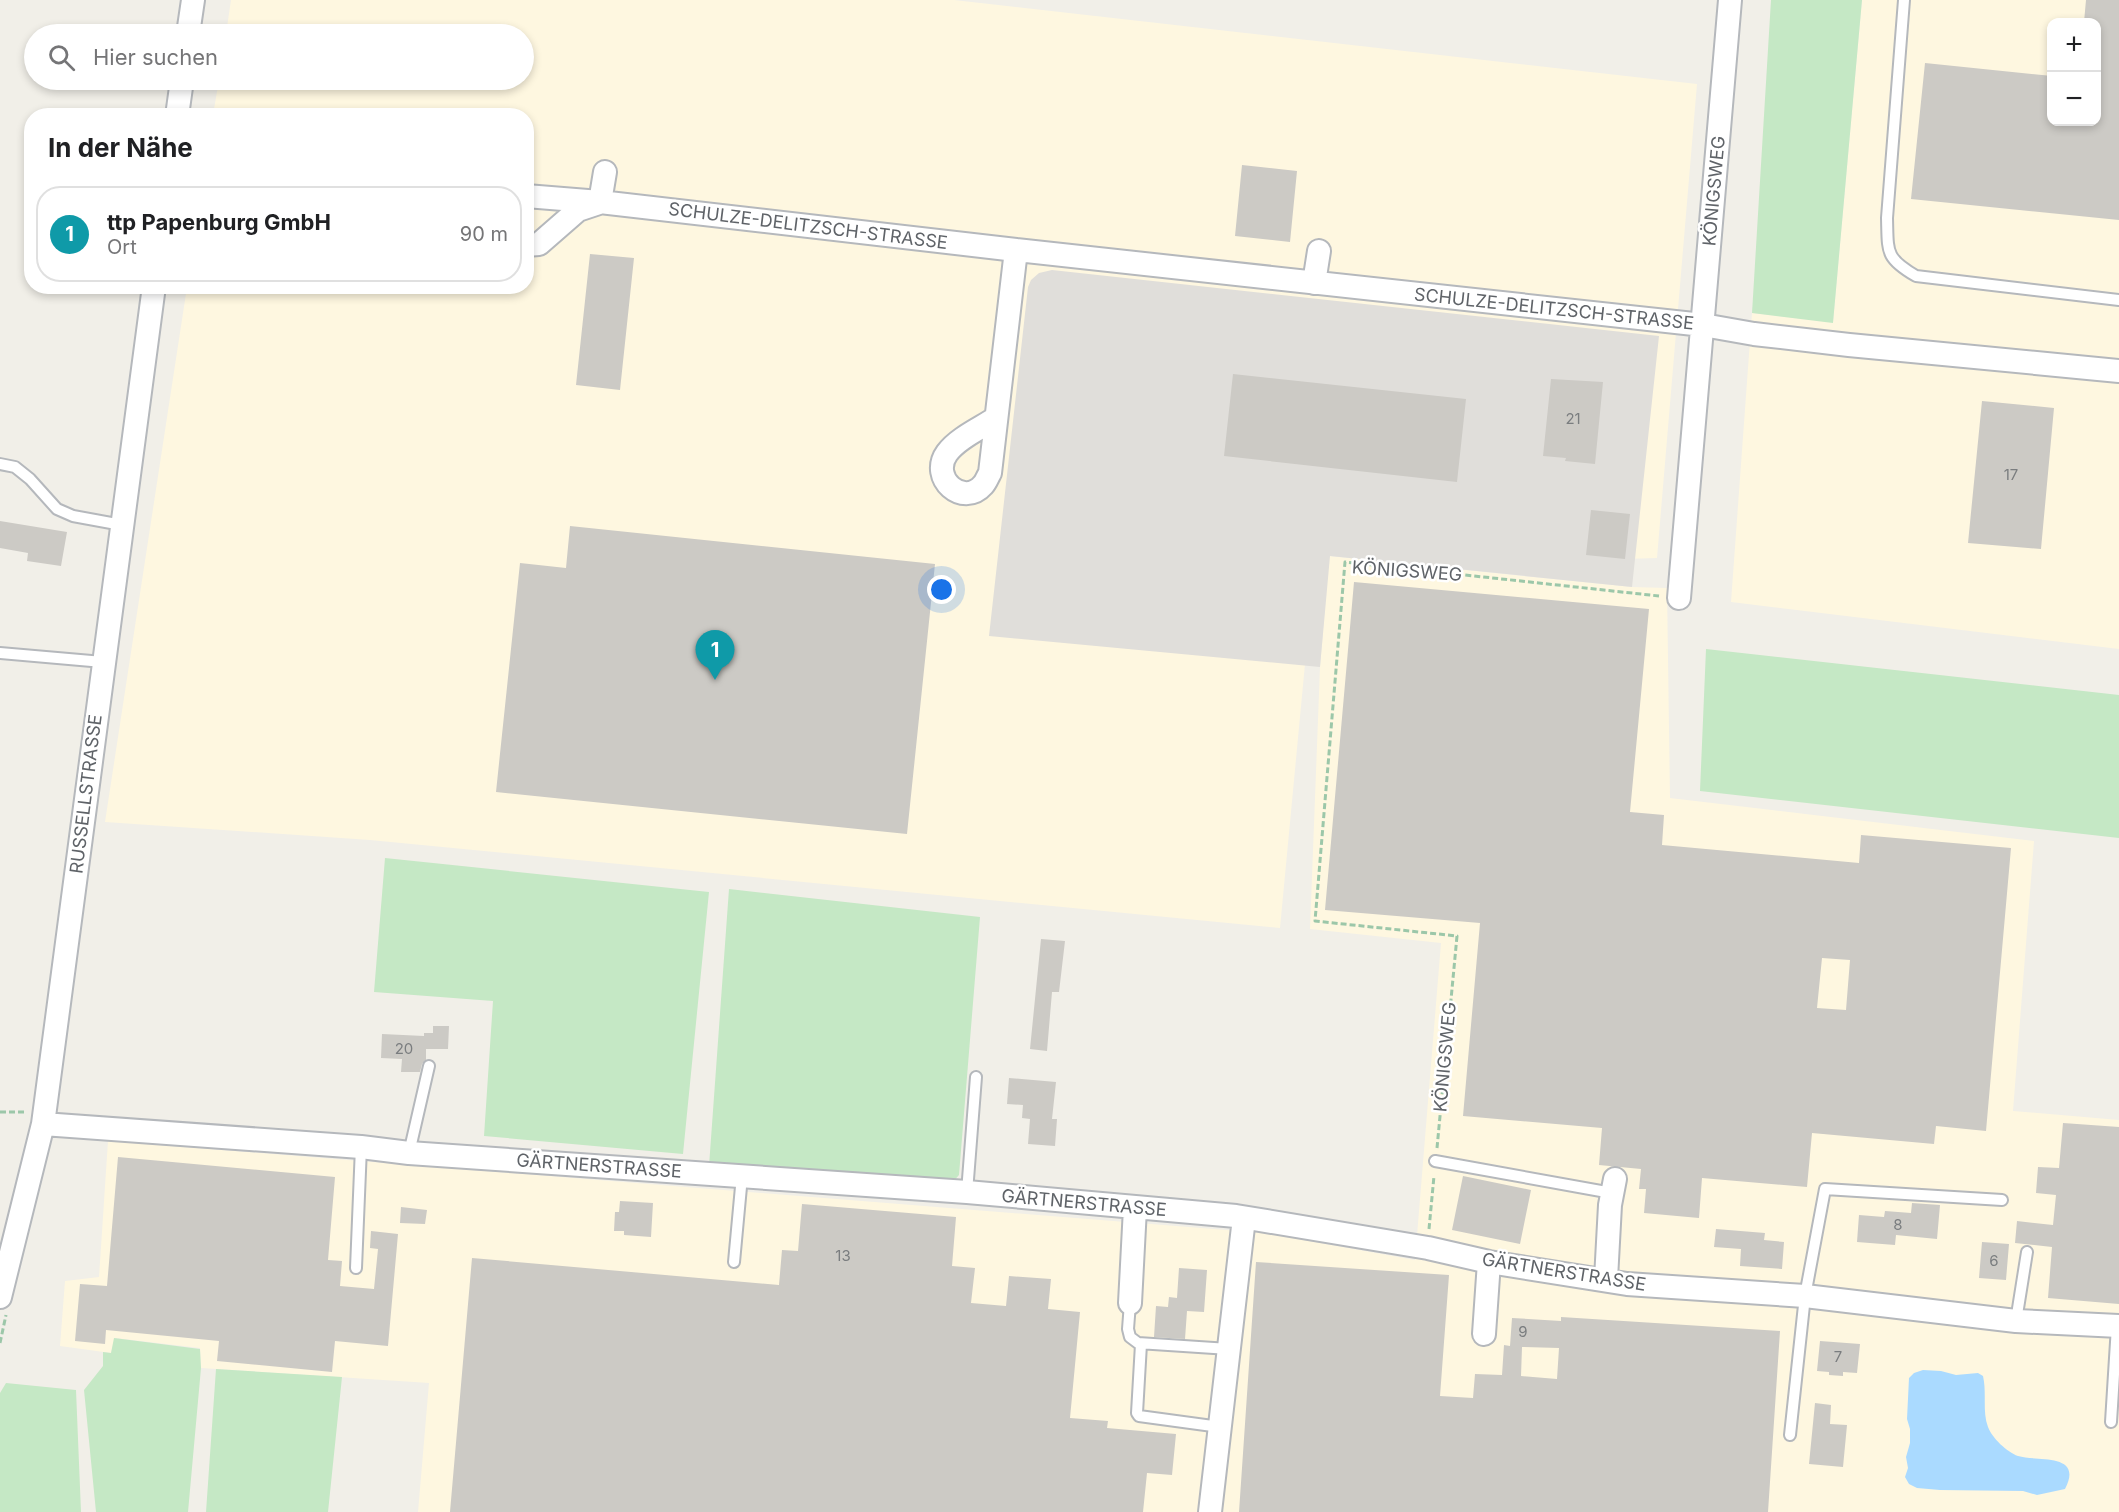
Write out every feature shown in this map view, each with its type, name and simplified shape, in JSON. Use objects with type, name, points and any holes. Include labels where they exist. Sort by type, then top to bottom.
[{"type":"street","points":[[189,24],[193,0]]},
{"type":"street","name":"KÖNIGSWEG","points":[[1679,598],[1730,0]]},
{"type":"street","points":[[178,108],[181,90]]},
{"type":"street","points":[[534,244],[539,244],[578,210],[600,202],[604,172]]},
{"type":"street","name":"SCHULZE-DELITZSCH-STRASSE","points":[[534,197],[600,202],[1703,325],[1792,349],[2119,372]]},
{"type":"street","points":[[996,418],[1016,250]]},
{"type":"street","points":[[1314,283],[1319,251]]},
{"type":"street","name":"RUSSELLSTRASSE","points":[[0,1297],[43,1124],[153,294]]},
{"type":"street","name":"GÄRTNERSTRASSE","points":[[43,1124],[409,1153],[967,1192],[1244,1218],[1428,1248],[1489,1262],[1628,1284],[1805,1296],[2016,1321],[2118,1326]]},
{"type":"street","points":[[1606,1279],[1613,1186]]},
{"type":"street","points":[[1130,1303],[1135,1208]]},
{"type":"street","points":[[1210,1512],[1244,1218]]},
{"type":"street","points":[[1484,1334],[1489,1262]]},
{"type":"lane","points":[[1904,0],[1887,218],[1888,250],[1899,266],[1916,276],[2119,300]]},
{"type":"lane","points":[[0,464],[15,467],[30,479],[57,509],[73,516],[122,525]]},
{"type":"lane","points":[[0,653],[103,662]]},
{"type":"lane","points":[[409,1153],[429,1066]]},
{"type":"lane","points":[[967,1192],[976,1077]]},
{"type":"lane","points":[[356,1268],[361,1148]]},
{"type":"lane","points":[[1436,1161],[1613,1186]]},
{"type":"lane","points":[[734,1262],[742,1176]]},
{"type":"lane","points":[[1790,1435],[1805,1296],[1825,1189],[2002,1200]]},
{"type":"lane","points":[[2016,1321],[2027,1252]]},
{"type":"lane","points":[[1130,1303],[1128,1329],[1130,1337],[1141,1344],[1229,1349]]},
{"type":"lane","points":[[2111,1422],[2118,1326]]},
{"type":"lane","points":[[1141,1344],[1137,1413],[1140,1416],[1220,1427]]},
{"type":"path","name":"KÖNIGSWEG","points":[[1428,1248],[1457,936],[1316,921],[1345,562],[1679,598]]},
{"type":"shaded area","points":[[231,0],[954,0],[1697,84],[1657,558],[1625,559],[1318,527],[1280,928],[370,840],[105,822],[186,294],[534,294],[534,108],[214,108],[217,90],[534,90],[534,24],[227,24]]},
{"type":"shaded area","points":[[1862,0],[2119,0],[2119,649],[1731,602],[1752,313],[1833,322]]},
{"type":"shaded area","points":[[1052,270],[1659,336],[1632,587],[1330,556],[1320,667],[989,636],[1028,287],[1031,280],[1039,273]]},
{"type":"shaded area","points":[[1329,556],[1632,587],[1667,588],[1670,798],[2034,841],[2013,1111],[2119,1120],[2119,1512],[418,1512],[429,1383],[201,1368],[200,1348],[115,1338],[111,1353],[60,1346],[65,1281],[99,1277],[108,1141],[1264,1233],[1415,1260],[1441,943],[1310,929],[1320,667]]},
{"type":"green space","points":[[1771,0],[1862,0],[1833,323],[1752,313]]},
{"type":"green space","points":[[1706,649],[2119,695],[2119,838],[1700,791]]},
{"type":"green space","points":[[385,858],[709,892],[683,1154],[484,1136],[493,1001],[374,992]]},
{"type":"green space","points":[[729,889],[980,917],[959,1175],[951,1184],[709,1166]]},
{"type":"green space","points":[[114,1338],[200,1349],[201,1368],[188,1512],[96,1512],[84,1390],[103,1366],[103,1352],[111,1353]]},
{"type":"green space","points":[[216,1369],[342,1377],[328,1512],[206,1512]]},
{"type":"green space","points":[[6,1383],[76,1390],[81,1512],[0,1512],[0,1393]]},
{"type":"water","points":[[1923,1370],[1956,1375],[1978,1373],[1983,1376],[1986,1421],[1993,1436],[2005,1448],[2018,1456],[2046,1459],[2063,1464],[2068,1469],[2069,1477],[2065,1489],[2037,1495],[2023,1491],[1940,1490],[1917,1488],[1909,1484],[1905,1477],[1908,1468],[1906,1457],[1910,1443],[1907,1419],[1909,1378],[1914,1373]]},
{"type":"building","points":[[2086,0],[2119,0],[2119,220],[1911,199],[1925,63],[2047,75],[2047,126],[2101,126],[2101,18],[2084,18]]},
{"type":"building","points":[[1242,165],[1297,171],[1290,242],[1235,236]]},
{"type":"building","points":[[590,254],[634,258],[620,390],[576,385]]},
{"type":"building","points":[[1233,374],[1466,399],[1457,482],[1224,456]]},
{"type":"building","points":[[1551,379],[1603,382],[1595,464],[1543,456]]},
{"type":"building","points":[[1982,401],[2054,408],[2041,549],[1968,543]]},
{"type":"building","points":[[1591,510],[1630,514],[1625,559],[1586,555]]},
{"type":"building","points":[[0,521],[67,532],[61,566],[27,561],[28,553],[0,548]]},
{"type":"building","points":[[570,526],[935,564],[907,834],[496,792],[520,563],[566,568]]},
{"type":"building","points":[[1354,582],[1649,609],[1630,812],[1664,815],[1662,845],[1859,863],[1861,835],[2011,848],[1986,1131],[1936,1126],[1934,1144],[1812,1133],[1807,1187],[1702,1178],[1699,1218],[1644,1213],[1646,1189],[1639,1189],[1641,1169],[1599,1165],[1602,1128],[1463,1116],[1480,923],[1325,910]],"holes":[[[1822,958],[1850,960],[1846,1010],[1817,1008]]]},
{"type":"building","points":[[1041,939],[1065,941],[1059,992],[1052,992],[1047,1051],[1030,1049]]},
{"type":"building","points":[[433,1026],[449,1026],[448,1049],[426,1049],[426,1060],[420,1072],[401,1072],[402,1059],[381,1058],[382,1034],[424,1036],[424,1033],[433,1033]]},
{"type":"building","points":[[1009,1078],[1056,1082],[1052,1119],[1057,1119],[1055,1146],[1028,1144],[1030,1119],[1022,1118],[1023,1105],[1007,1104]]},
{"type":"building","points":[[2063,1123],[2119,1127],[2119,1304],[2048,1298],[2052,1247],[2015,1243],[2017,1221],[2053,1225],[2056,1195],[2036,1193],[2038,1167],[2059,1168]]},
{"type":"building","points":[[118,1157],[335,1177],[328,1260],[342,1261],[340,1286],[374,1289],[378,1249],[370,1248],[371,1231],[398,1234],[388,1346],[335,1341],[332,1372],[217,1361],[219,1341],[106,1330],[105,1344],[75,1341],[80,1284],[107,1286]]},
{"type":"building","points":[[1463,1176],[1531,1190],[1520,1244],[1452,1230]]},
{"type":"building","points":[[620,1201],[653,1203],[651,1237],[624,1235],[624,1231],[614,1231],[615,1212],[619,1212]]},
{"type":"building","points":[[1912,1203],[1940,1205],[1937,1239],[1896,1235],[1895,1245],[1857,1242],[1859,1215],[1884,1217],[1885,1211],[1911,1213]]},
{"type":"building","points":[[802,1204],[956,1217],[952,1266],[975,1268],[971,1303],[1006,1306],[1009,1276],[1051,1279],[1048,1309],[1080,1312],[1070,1418],[1108,1421],[1107,1428],[1176,1434],[1172,1475],[1147,1473],[1143,1512],[450,1512],[472,1258],[779,1285],[782,1250],[798,1251]]},
{"type":"building","points":[[401,1207],[427,1210],[425,1224],[400,1223]]},
{"type":"building","points":[[1716,1229],[1765,1233],[1764,1240],[1784,1242],[1782,1269],[1740,1266],[1741,1249],[1714,1247]]},
{"type":"building","points":[[1982,1242],[2009,1244],[2006,1280],[1979,1278]]},
{"type":"building","points":[[1256,1262],[1449,1275],[1440,1396],[1473,1398],[1475,1374],[1502,1375],[1504,1345],[1510,1346],[1512,1318],[1561,1321],[1561,1317],[1780,1331],[1768,1512],[1239,1512]],"holes":[[[1522,1347],[1559,1348],[1557,1379],[1521,1376]]]},
{"type":"building","points":[[1179,1268],[1207,1270],[1204,1312],[1187,1311],[1185,1339],[1154,1337],[1156,1306],[1168,1307],[1169,1297],[1177,1298]]},
{"type":"building","points":[[1820,1341],[1860,1344],[1857,1373],[1843,1372],[1843,1376],[1817,1371]]},
{"type":"building","points":[[1815,1403],[1831,1405],[1830,1424],[1847,1425],[1843,1467],[1809,1464]]},
{"type":"place","name":"ttp Papenburg GmbH","points":[[715,680]]}]
